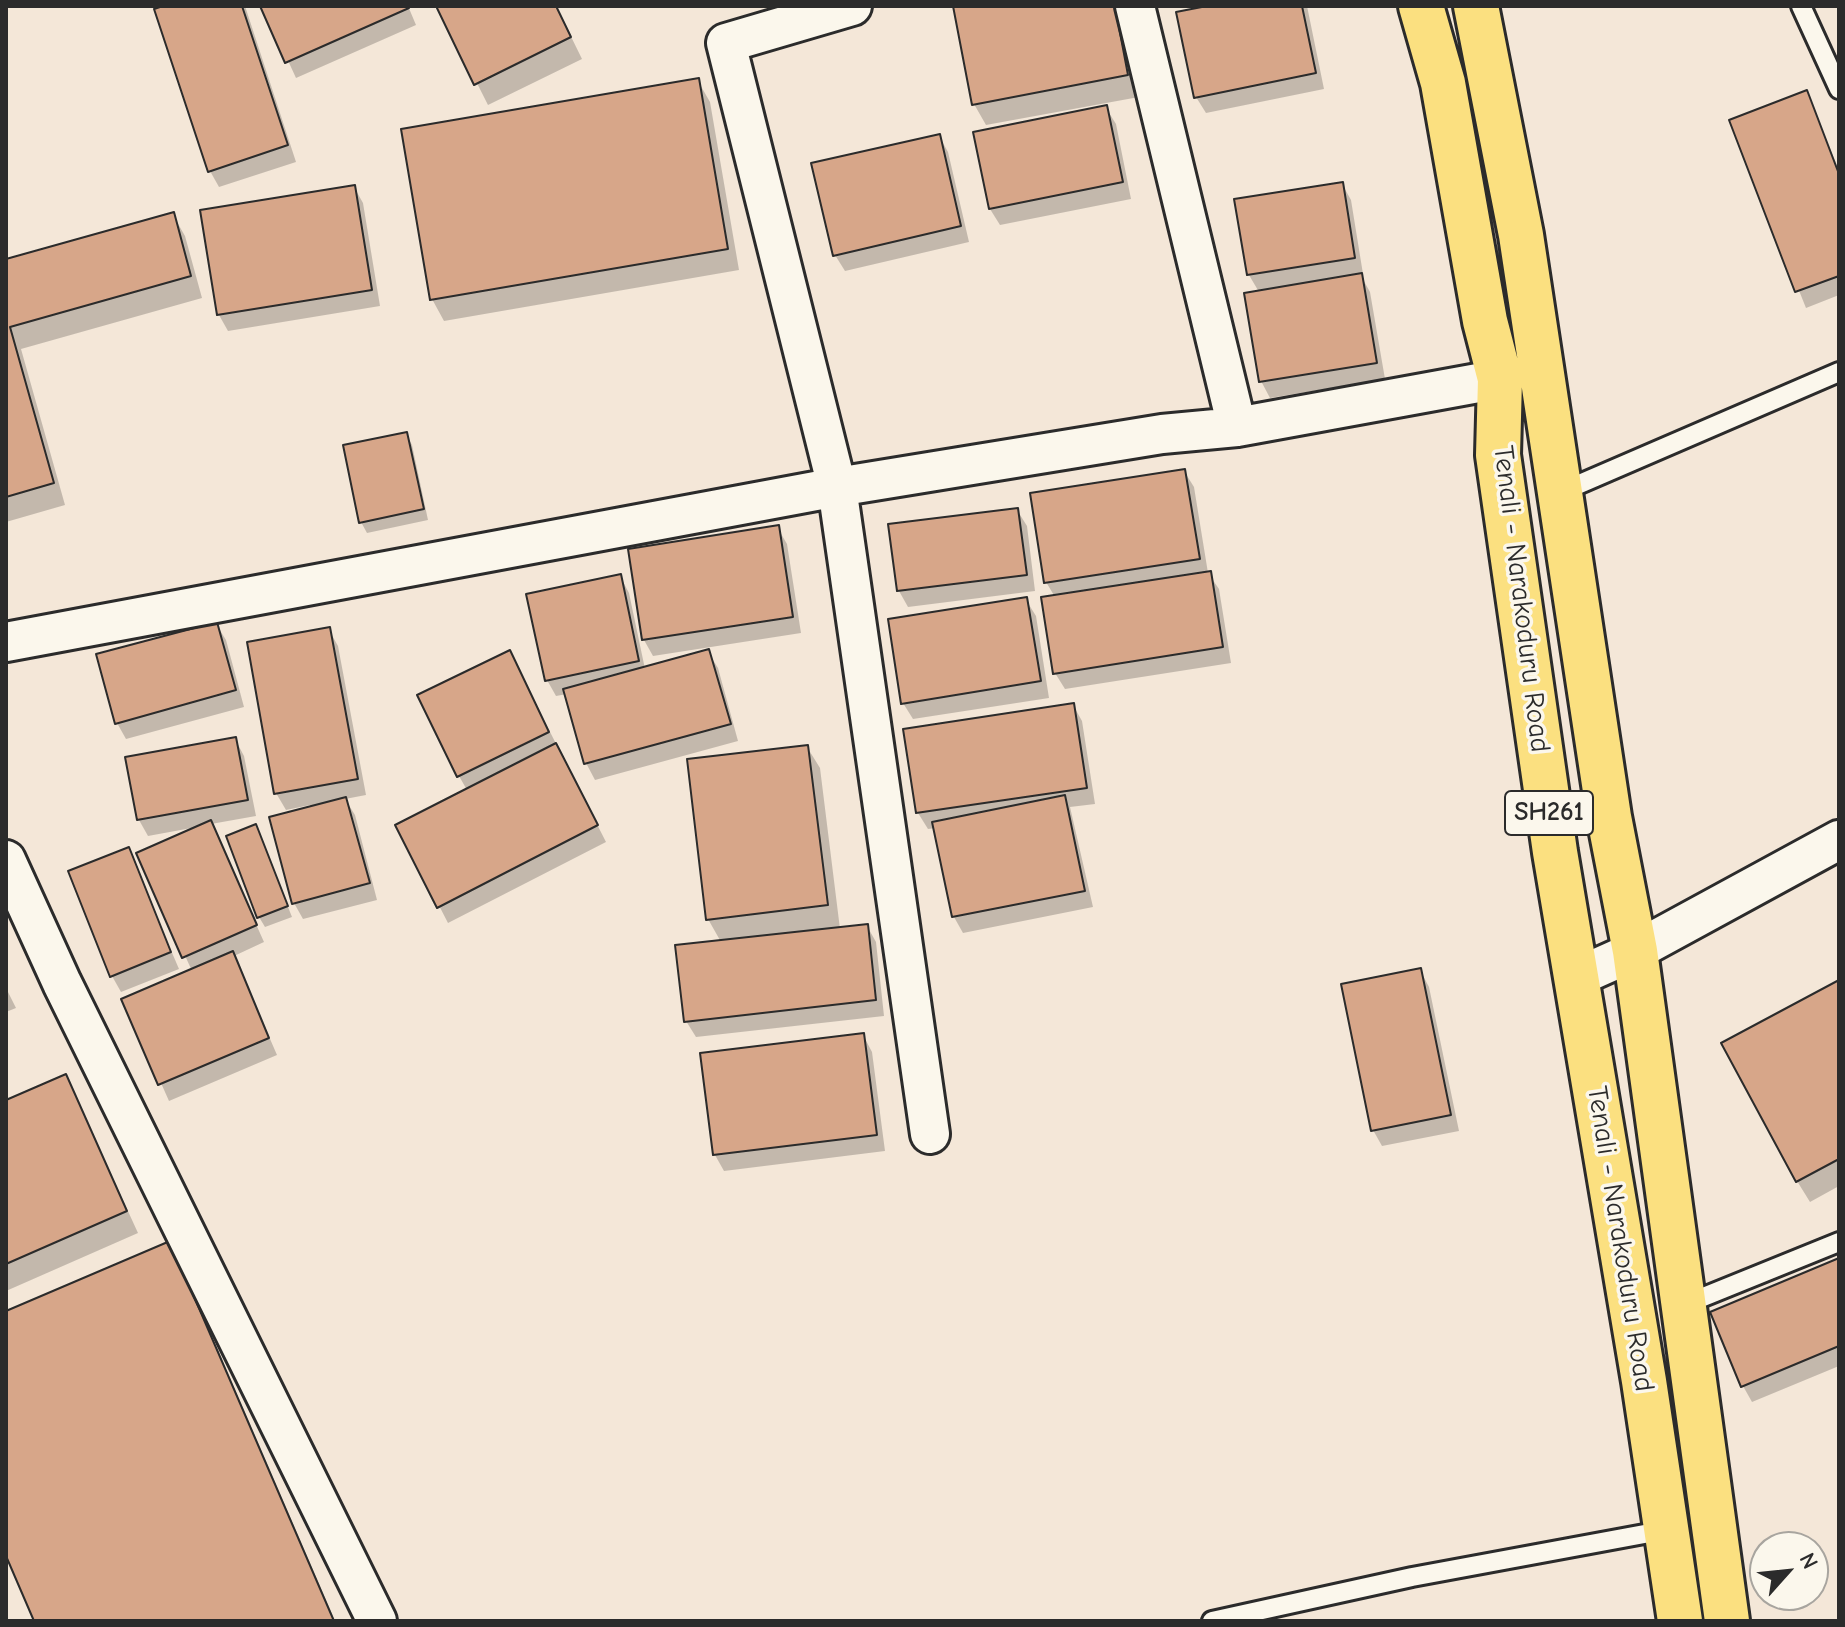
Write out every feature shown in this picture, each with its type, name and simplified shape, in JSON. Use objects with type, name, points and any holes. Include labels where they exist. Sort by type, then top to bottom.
[{"type":"main road","name":"Tenali - Narakoduru Road","points":[[1421,6],[1443,83],[1485,321],[1500,379],[1498,455],[1555,852],[1680,1621]]},
{"type":"main road","name":"Tenali - Narakoduru Road","points":[[1476,6],[1521,235],[1609,817],[1635,951],[1686,1304],[1727,1621]]},
{"type":"street","points":[[852,6],[726,43],[837,487],[930,1134]]},
{"type":"street","points":[[1135,6],[1237,427]]},
{"type":"street","points":[[6,642],[837,487],[1162,434],[1237,427],[1500,379]]},
{"type":"street","points":[[1577,977],[1635,951],[1839,840]]},
{"type":"street","points":[[6,860],[62,983],[377,1621]]},
{"type":"lane","points":[[1801,6],[1839,89]]},
{"type":"lane","points":[[1561,492],[1839,372]]},
{"type":"lane","points":[[1686,1304],[1839,1242]]},
{"type":"lane","points":[[1212,1621],[1384,1583],[1666,1530]]},
{"type":"building","points":[[163,6],[242,6],[288,145],[208,172],[154,9]]},
{"type":"building","points":[[260,6],[408,6],[409,8],[285,63]]},
{"type":"building","points":[[436,6],[556,6],[571,37],[474,85]]},
{"type":"building","points":[[953,6],[1115,6],[1128,75],[972,105]]},
{"type":"building","points":[[1207,6],[1302,6],[1316,73],[1194,98],[1176,12]]},
{"type":"building","points":[[699,78],[728,249],[430,300],[401,129]]},
{"type":"building","points":[[1807,90],[1839,174],[1839,276],[1795,292],[1729,120]]},
{"type":"building","points":[[1107,105],[1123,182],[989,209],[973,132]]},
{"type":"building","points":[[940,134],[961,226],[833,256],[811,163]]},
{"type":"building","points":[[1343,182],[1355,258],[1247,275],[1234,199]]},
{"type":"building","points":[[355,185],[372,290],[217,315],[200,210]]},
{"type":"building","points":[[174,212],[191,276],[10,327],[54,483],[6,497],[6,259]]},
{"type":"building","points":[[1362,273],[1377,363],[1259,382],[1244,293]]},
{"type":"building","points":[[407,432],[424,509],[359,523],[343,445]]},
{"type":"building","points":[[1185,469],[1200,559],[1044,583],[1030,493]]},
{"type":"building","points":[[1018,508],[1027,575],[897,591],[888,524]]},
{"type":"building","points":[[779,525],[793,617],[642,640],[628,549]]},
{"type":"building","points":[[1211,571],[1223,647],[1053,674],[1041,597]]},
{"type":"building","points":[[621,574],[639,661],[545,681],[526,594]]},
{"type":"building","points":[[1027,597],[1041,681],[901,704],[888,619]]},
{"type":"building","points":[[217,622],[236,690],[115,724],[96,654]]},
{"type":"building","points":[[330,627],[358,779],[274,794],[247,642]]},
{"type":"building","points":[[709,649],[731,724],[584,764],[563,689]]},
{"type":"building","points":[[510,650],[549,732],[457,777],[417,695]]},
{"type":"building","points":[[1074,703],[1087,788],[916,813],[903,729]]},
{"type":"building","points":[[236,737],[248,800],[137,820],[125,757]]},
{"type":"building","points":[[556,743],[598,825],[437,908],[395,825]]},
{"type":"building","points":[[808,745],[828,905],[706,920],[687,759]]},
{"type":"building","points":[[1065,795],[1085,891],[952,917],[932,822]]},
{"type":"building","points":[[346,797],[370,883],[292,904],[269,817]]},
{"type":"building","points":[[211,820],[257,925],[182,958],[136,853]]},
{"type":"building","points":[[256,824],[288,906],[257,918],[226,836]]},
{"type":"building","points":[[129,847],[171,952],[110,977],[68,871]]},
{"type":"building","points":[[868,924],[876,1000],[684,1022],[675,945]]},
{"type":"building","points":[[233,951],[269,1038],[158,1085],[121,999]]},
{"type":"building","points":[[1421,968],[1451,1115],[1371,1131],[1341,984]]},
{"type":"building","points":[[1839,980],[1839,1159],[1796,1182],[1721,1043]]},
{"type":"building","points":[[864,1033],[877,1135],[713,1155],[700,1053]]},
{"type":"building","points":[[66,1074],[127,1211],[6,1264],[6,1100]]},
{"type":"building","points":[[170,1241],[334,1621],[34,1621],[6,1556],[6,1311]]},
{"type":"building","points":[[1839,1258],[1839,1346],[1741,1387],[1710,1312]]}]
